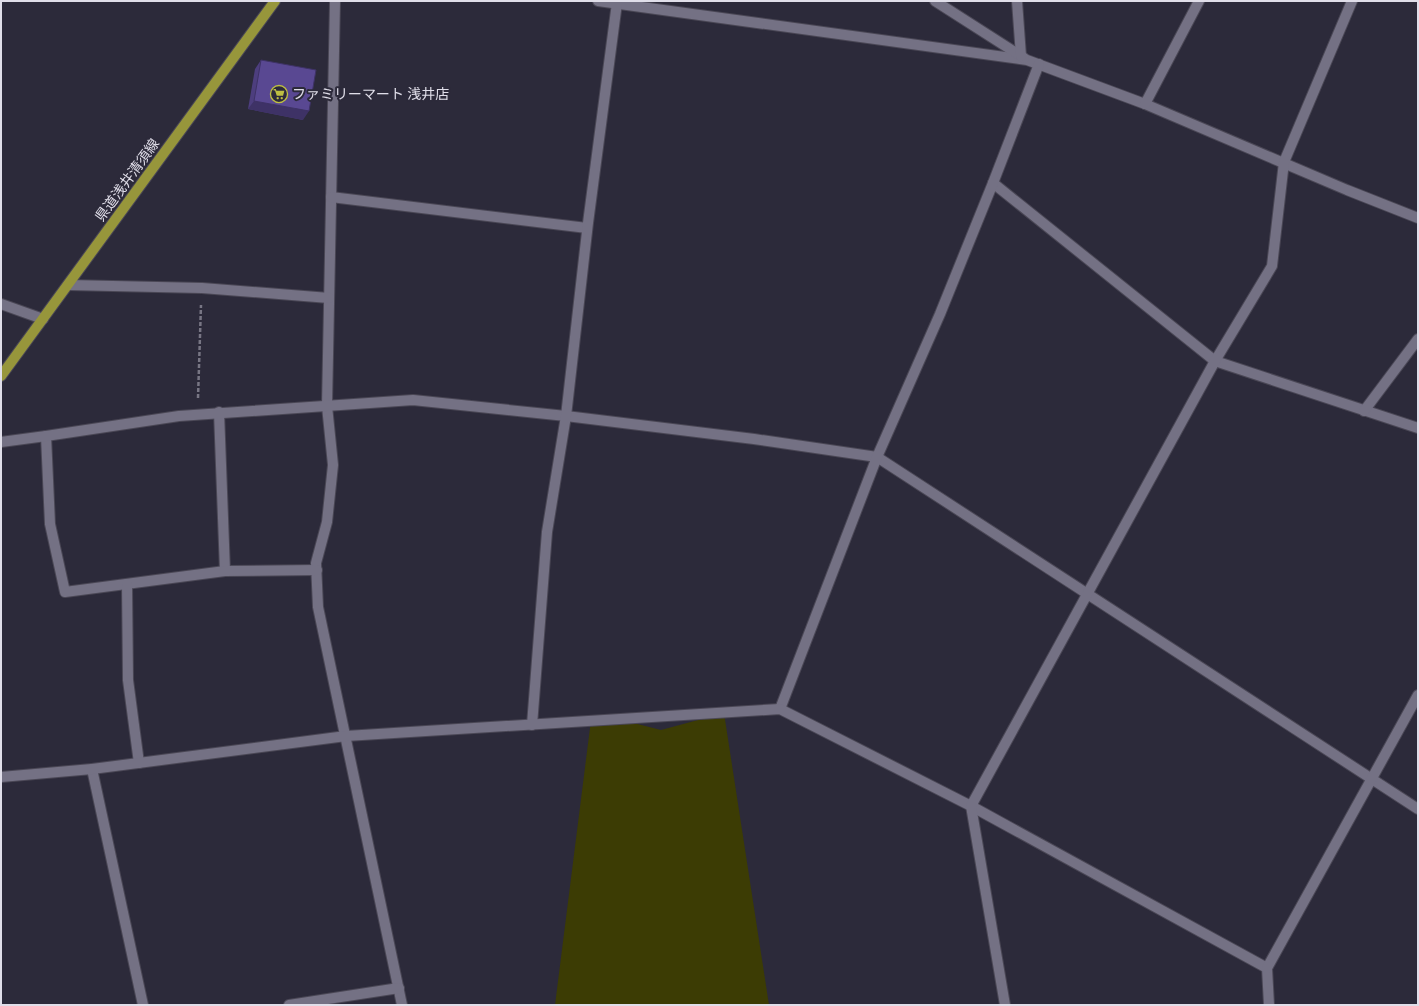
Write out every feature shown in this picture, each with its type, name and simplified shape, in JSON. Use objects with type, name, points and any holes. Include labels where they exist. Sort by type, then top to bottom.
[{"type":"main road","name":"県道浅井清須線","points":[[1,376],[275,1]]},
{"type":"street","points":[[335,1],[328,406],[333,465],[326,522],[316,563],[318,607],[402,1005]]},
{"type":"street","points":[[598,1],[1024,58]]},
{"type":"street","points":[[935,1],[1024,58],[1145,104],[1347,190],[1418,218]]},
{"type":"street","points":[[1017,1],[1024,58]]},
{"type":"street","points":[[1145,104],[1199,1]]},
{"type":"street","points":[[1005,1005],[971,806],[1215,361],[1272,266],[1284,162],[1352,1]]},
{"type":"street","points":[[532,725],[547,532],[566,416],[587,228],[617,3]]},
{"type":"street","points":[[780,709],[877,457],[940,314],[1039,64]]},
{"type":"street","points":[[993,183],[1215,361],[1418,428]]},
{"type":"street","points":[[332,197],[587,228]]},
{"type":"street","points":[[68,285],[202,288],[329,298]]},
{"type":"street","points":[[1,304],[43,319]]},
{"type":"street","points":[[1364,410],[1418,339]]},
{"type":"street","points":[[1,442],[197,414],[413,400],[566,416],[754,439],[877,457],[1418,809]]},
{"type":"street","points":[[219,412],[225,571]]},
{"type":"street","points":[[46,436],[50,524],[65,592],[225,571],[317,570]]},
{"type":"street","points":[[127,584],[128,680],[139,763]]},
{"type":"street","points":[[1269,1005],[1267,968],[1418,695]]},
{"type":"street","points":[[1,777],[92,769],[346,736],[780,709],[971,806],[1267,968]]},
{"type":"street","points":[[92,769],[143,1005]]},
{"type":"street","points":[[289,1005],[399,988]]},
{"type":"path","points":[[197,414],[202,288]]},
{"type":"shaded area","points":[[724,713],[769,1005],[555,1005],[591,720],[602,715],[661,730]]},
{"type":"building","name":"ファミリーマート 浅井店","points":[[261,60],[316,70],[309,111],[254,101]]},
{"type":"place","name":"ファミリーマート 浅井店","points":[[279,94]]}]
